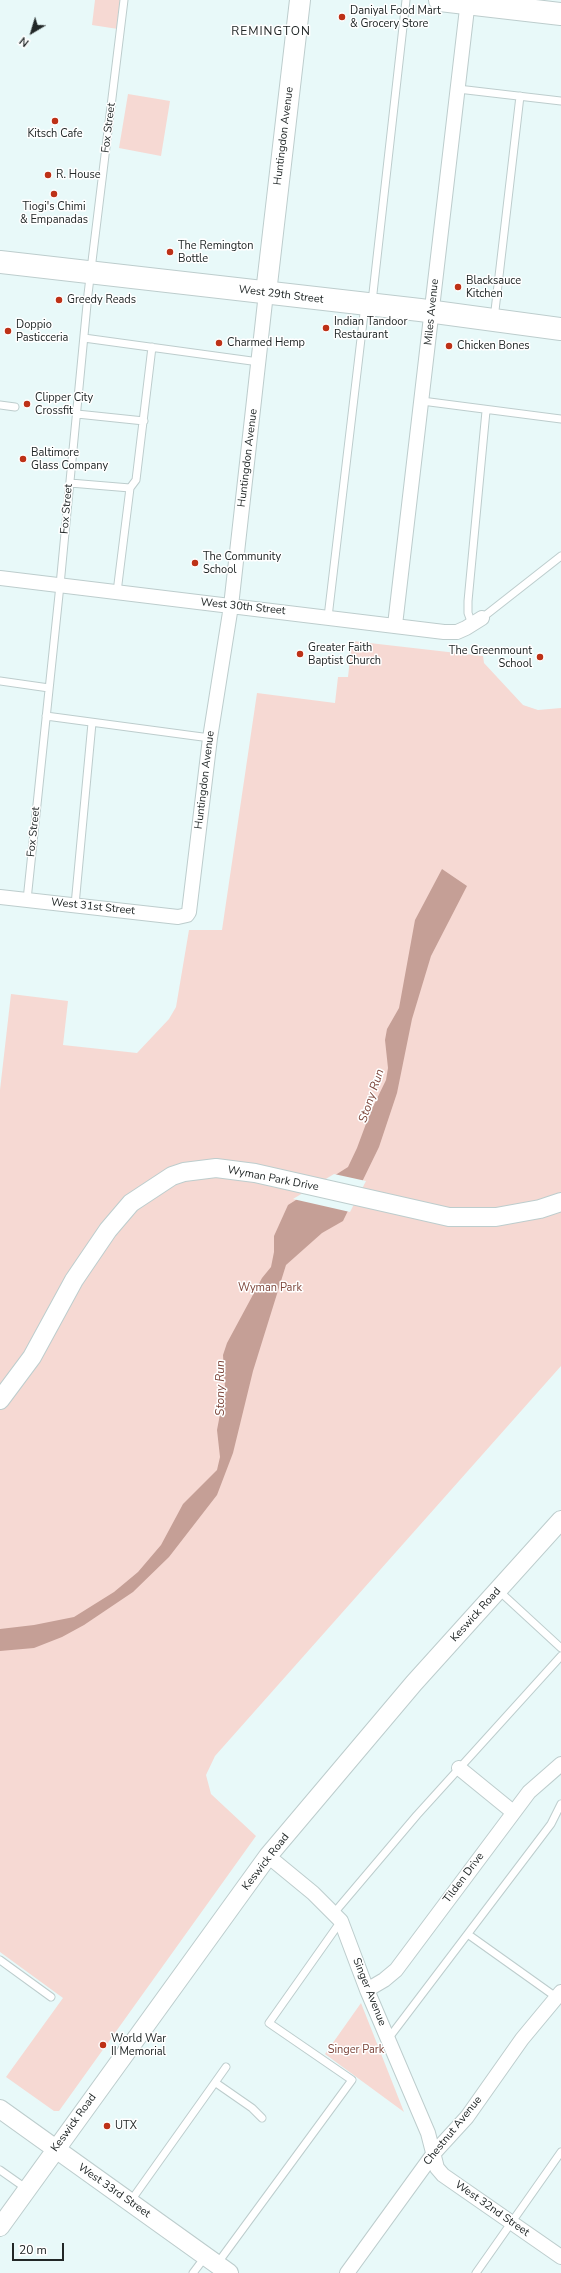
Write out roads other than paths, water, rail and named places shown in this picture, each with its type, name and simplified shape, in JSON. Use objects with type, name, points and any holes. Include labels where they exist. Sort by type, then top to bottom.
[{"type":"main road","name":"Huntingdon Avenue","points":[[266,293],[300,0]]},
{"type":"main road","points":[[440,0],[468,2],[561,14]]},
{"type":"main road","name":"West 29th Street","points":[[0,262],[432,312],[561,329]]},
{"type":"street","name":"Miles Avenue","points":[[395,625],[468,2]]},
{"type":"street","name":"Huntingdon Avenue","points":[[187,915],[191,907],[210,738],[231,606],[266,293]]},
{"type":"street","name":"West 30th Street","points":[[0,578],[456,632],[477,621]]},
{"type":"street","name":"West 31st Street","points":[[0,897],[178,917],[187,915]]},
{"type":"street","name":"Wyman Park Drive","points":[[0,1400],[15,1382],[44,1339],[93,1249],[131,1203],[159,1183],[184,1172],[216,1168],[255,1173],[449,1217],[489,1218],[517,1214],[561,1202]]},
{"type":"street","name":"Keswick Road","points":[[0,2227],[268,1856],[414,1683],[561,1520]]},
{"type":"street","name":"Tilden Drive","points":[[367,1990],[384,1980],[396,1970],[529,1792],[561,1764]]},
{"type":"street","points":[[460,1768],[513,1812]]},
{"type":"street","name":"Singer Avenue","points":[[268,1856],[338,1917],[367,1990],[428,2133],[434,2153]]},
{"type":"street","name":"Chestnut Avenue","points":[[347,2273],[434,2153],[467,2117],[522,2039],[559,1995]]},
{"type":"street","name":"West 33rd Street","points":[[0,2109],[217,2264]]},
{"type":"street","name":"West 32nd Street","points":[[434,2153],[437,2168],[442,2174],[510,2223],[561,2257]]},
{"type":"lane","name":"Fox Street","points":[[27,900],[91,272],[124,0]]},
{"type":"lane","points":[[328,617],[406,0]]},
{"type":"lane","points":[[458,89],[561,101]]},
{"type":"lane","points":[[494,320],[520,96]]},
{"type":"lane","points":[[84,338],[259,362]]},
{"type":"lane","points":[[117,592],[130,488],[136,480],[152,347]]},
{"type":"lane","points":[[422,402],[561,419]]},
{"type":"lane","points":[[0,405],[15,407]]},
{"type":"lane","points":[[486,411],[468,613],[477,621],[561,556]]},
{"type":"lane","points":[[76,414],[144,421]]},
{"type":"lane","points":[[70,483],[130,488]]},
{"type":"lane","points":[[0,681],[49,688]]},
{"type":"lane","points":[[46,716],[210,738]]},
{"type":"lane","points":[[75,905],[92,723]]},
{"type":"lane","points":[[498,1590],[561,1648]]},
{"type":"lane","points":[[193,2273],[217,2264],[352,2080],[270,2023],[338,1917],[460,1768],[561,1656]]},
{"type":"lane","points":[[388,2039],[551,1824],[561,1804]]},
{"type":"lane","points":[[469,1934],[559,1995]]},
{"type":"lane","points":[[0,1960],[51,1997]]},
{"type":"lane","points":[[130,2202],[226,2067]]},
{"type":"lane","points":[[216,2083],[252,2108],[262,2118]]},
{"type":"lane","points":[[476,2273],[561,2152]]},
{"type":"lane","points":[[0,2170],[27,2189]]},
{"type":"place","name":"Daniyal Food Mart & Grocery Store","points":[[342,17]]},
{"type":"place","name":"Kitsch Cafe","points":[[55,121]]},
{"type":"place","name":"R. House","points":[[48,175]]},
{"type":"place","name":"Tiogi's Chimi & Empanadas","points":[[54,194]]},
{"type":"place","name":"The Remington Bottle","points":[[170,252]]},
{"type":"place","name":"Blacksauce Kitchen","points":[[458,287]]},
{"type":"place","name":"Greedy Reads","points":[[59,300]]},
{"type":"place","name":"Indian Tandoor Restaurant","points":[[326,328]]},
{"type":"place","name":"Doppio Pasticceria","points":[[8,331]]},
{"type":"place","name":"Charmed Hemp","points":[[219,343]]},
{"type":"place","name":"Chicken Bones","points":[[449,346]]},
{"type":"place","name":"Clipper City Crossfit","points":[[27,404]]},
{"type":"place","name":"Baltimore Glass Company","points":[[23,459]]},
{"type":"place","name":"The Community School","points":[[195,563]]},
{"type":"place","name":"Greater Faith Baptist Church","points":[[300,654]]},
{"type":"place","name":"The Greenmount School","points":[[540,657]]},
{"type":"place","name":"World War II Memorial","points":[[103,2045]]},
{"type":"place","name":"UTX","points":[[107,2126]]},
{"type":"district","name":"REMINGTON","points":[[271,32]]},
{"type":"water label","name":"Stony Run","points":[[372,1096]]},
{"type":"water label","name":"Stony Run","points":[[221,1388]]},
{"type":"park label","name":"Wyman Park","points":[[270,1288]]},
{"type":"park label","name":"Singer Park","points":[[356,2050]]}]
